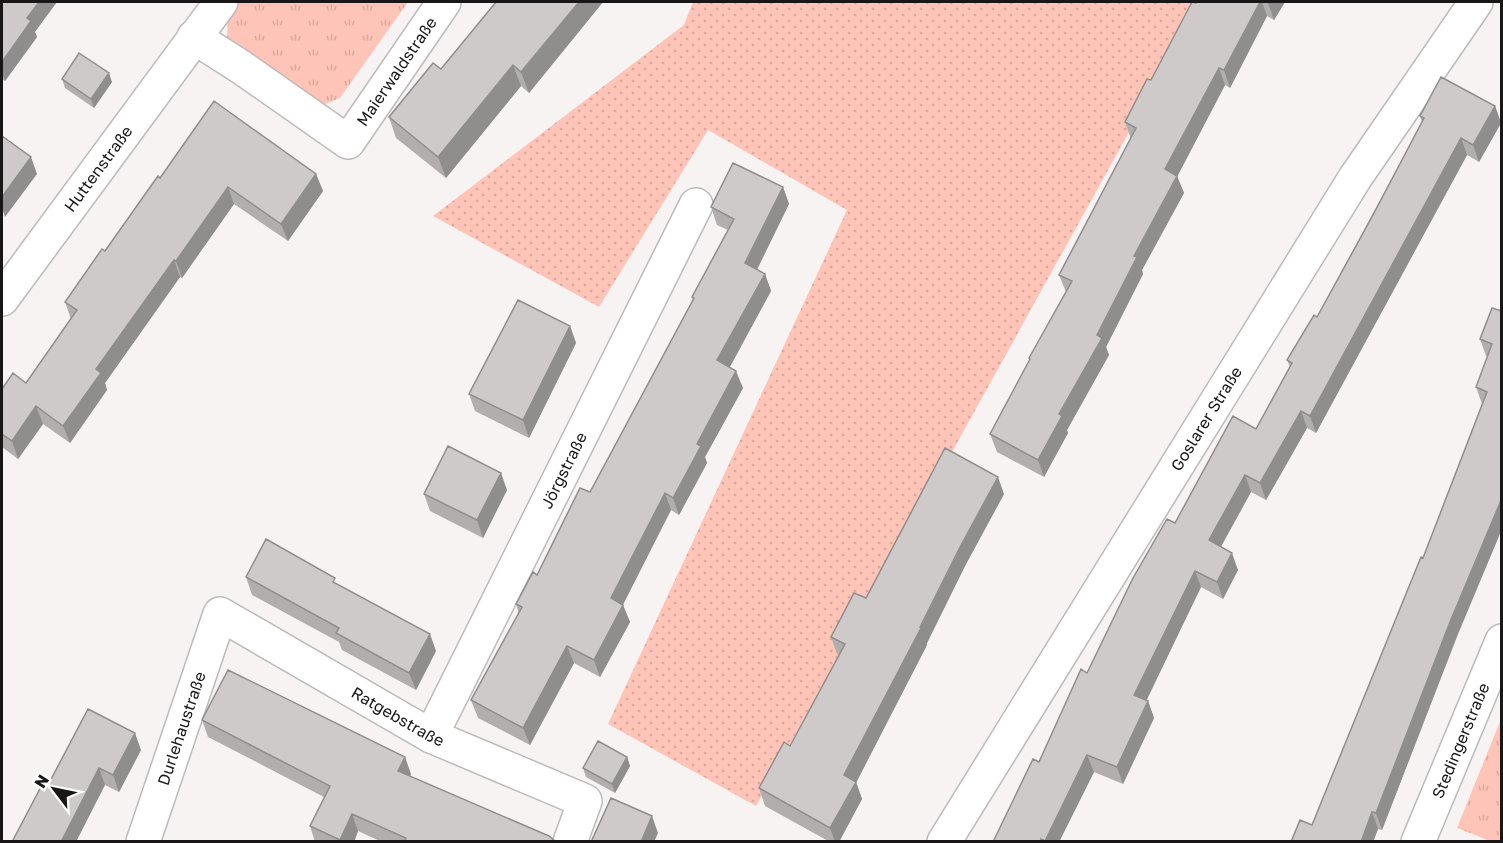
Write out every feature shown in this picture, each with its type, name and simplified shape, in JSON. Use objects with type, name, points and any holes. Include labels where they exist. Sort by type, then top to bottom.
[{"type":"street","name":"Huttenstraße","points":[[2,299],[221,2]]},
{"type":"street","name":"Maierwaldstraße","points":[[194,38],[241,67],[348,142],[444,2]]},
{"type":"street","name":"Goslarer Straße","points":[[944,842],[1355,178],[1476,2]]},
{"type":"street","name":"Jörgstraße","points":[[431,736],[696,205]]},
{"type":"street","name":"Ratgebstraße","points":[[220,614],[431,736],[585,801],[570,842]]},
{"type":"street","name":"Durlehaustraße","points":[[142,842],[220,614]]},
{"type":"street","name":"Stedingerstraße","points":[[1423,840],[1502,641]]},
{"type":"green space","points":[[234,2],[408,2],[340,98],[325,104],[303,96],[227,39],[228,9]]},
{"type":"green space","points":[[693,2],[1201,2],[756,806],[608,724],[847,210],[708,130],[599,307],[433,216],[684,25]]},
{"type":"green space","points":[[1501,719],[1501,841],[1490,841],[1457,828]]},
{"type":"building","points":[[2,2],[39,2],[27,18],[31,21],[2,62]]},
{"type":"building","points":[[496,2],[579,2],[521,72],[513,65],[438,157],[389,117],[433,63],[441,69]]},
{"type":"building","points":[[1192,2],[1260,2],[1224,70],[1219,68],[1165,169],[1177,176],[1134,256],[1137,257],[1097,335],[1102,338],[1059,414],[1062,416],[1038,460],[990,434],[1072,281],[1059,275],[1136,128],[1125,122],[1147,79],[1151,80]]},
{"type":"building","points":[[79,53],[109,73],[91,99],[62,79]]},
{"type":"building","points":[[1441,77],[1495,106],[1473,145],[1461,138],[1310,416],[1301,411],[1260,483],[1245,475],[1209,540],[1232,553],[1217,582],[1195,571],[1134,695],[1148,701],[1117,767],[1087,755],[1045,841],[1041,839],[1040,842],[993,842],[1033,759],[1039,762],[1081,669],[1087,673],[1133,578],[1167,519],[1175,523],[1233,416],[1256,429],[1292,363],[1287,360],[1314,315],[1317,317],[1373,215],[1424,118],[1420,116]]},
{"type":"building","points":[[214,101],[316,174],[281,224],[228,187],[96,369],[101,373],[63,426],[36,406],[12,441],[2,434],[2,389],[13,373],[26,383],[77,310],[65,302],[102,249],[105,251],[158,176],[160,178]]},
{"type":"building","points":[[2,136],[31,157],[2,197]]},
{"type":"building","points":[[733,163],[783,187],[745,263],[765,274],[717,360],[736,371],[697,444],[701,446],[673,498],[665,493],[611,598],[623,605],[594,660],[567,646],[523,728],[471,700],[522,607],[516,604],[533,572],[537,575],[580,488],[590,492],[734,219],[711,207]]},
{"type":"building","points":[[518,300],[570,326],[523,420],[469,394]]},
{"type":"building","points":[[1492,308],[1502,311],[1502,498],[1450,622],[1376,813],[1372,812],[1361,842],[1291,842],[1300,820],[1312,825],[1421,557],[1423,558],[1487,392],[1476,387],[1492,344],[1480,339]]},
{"type":"building","points":[[448,446],[501,473],[477,520],[424,494]]},
{"type":"building","points":[[945,448],[998,477],[844,775],[856,782],[830,828],[759,788],[784,742],[790,746],[845,644],[831,637],[854,593],[866,598]]},
{"type":"building","points":[[266,539],[335,578],[333,582],[430,634],[409,673],[336,633],[339,628],[246,577]]},
{"type":"building","points":[[228,670],[405,757],[398,771],[549,836],[556,842],[404,842],[406,838],[352,814],[340,840],[310,826],[330,786],[202,720]]},
{"type":"building","points":[[88,709],[135,733],[113,775],[99,768],[61,842],[12,842],[43,783],[48,785]]},
{"type":"building","points":[[598,741],[627,757],[612,784],[583,768]]},
{"type":"building","points":[[611,798],[652,816],[641,842],[591,842]]}]
